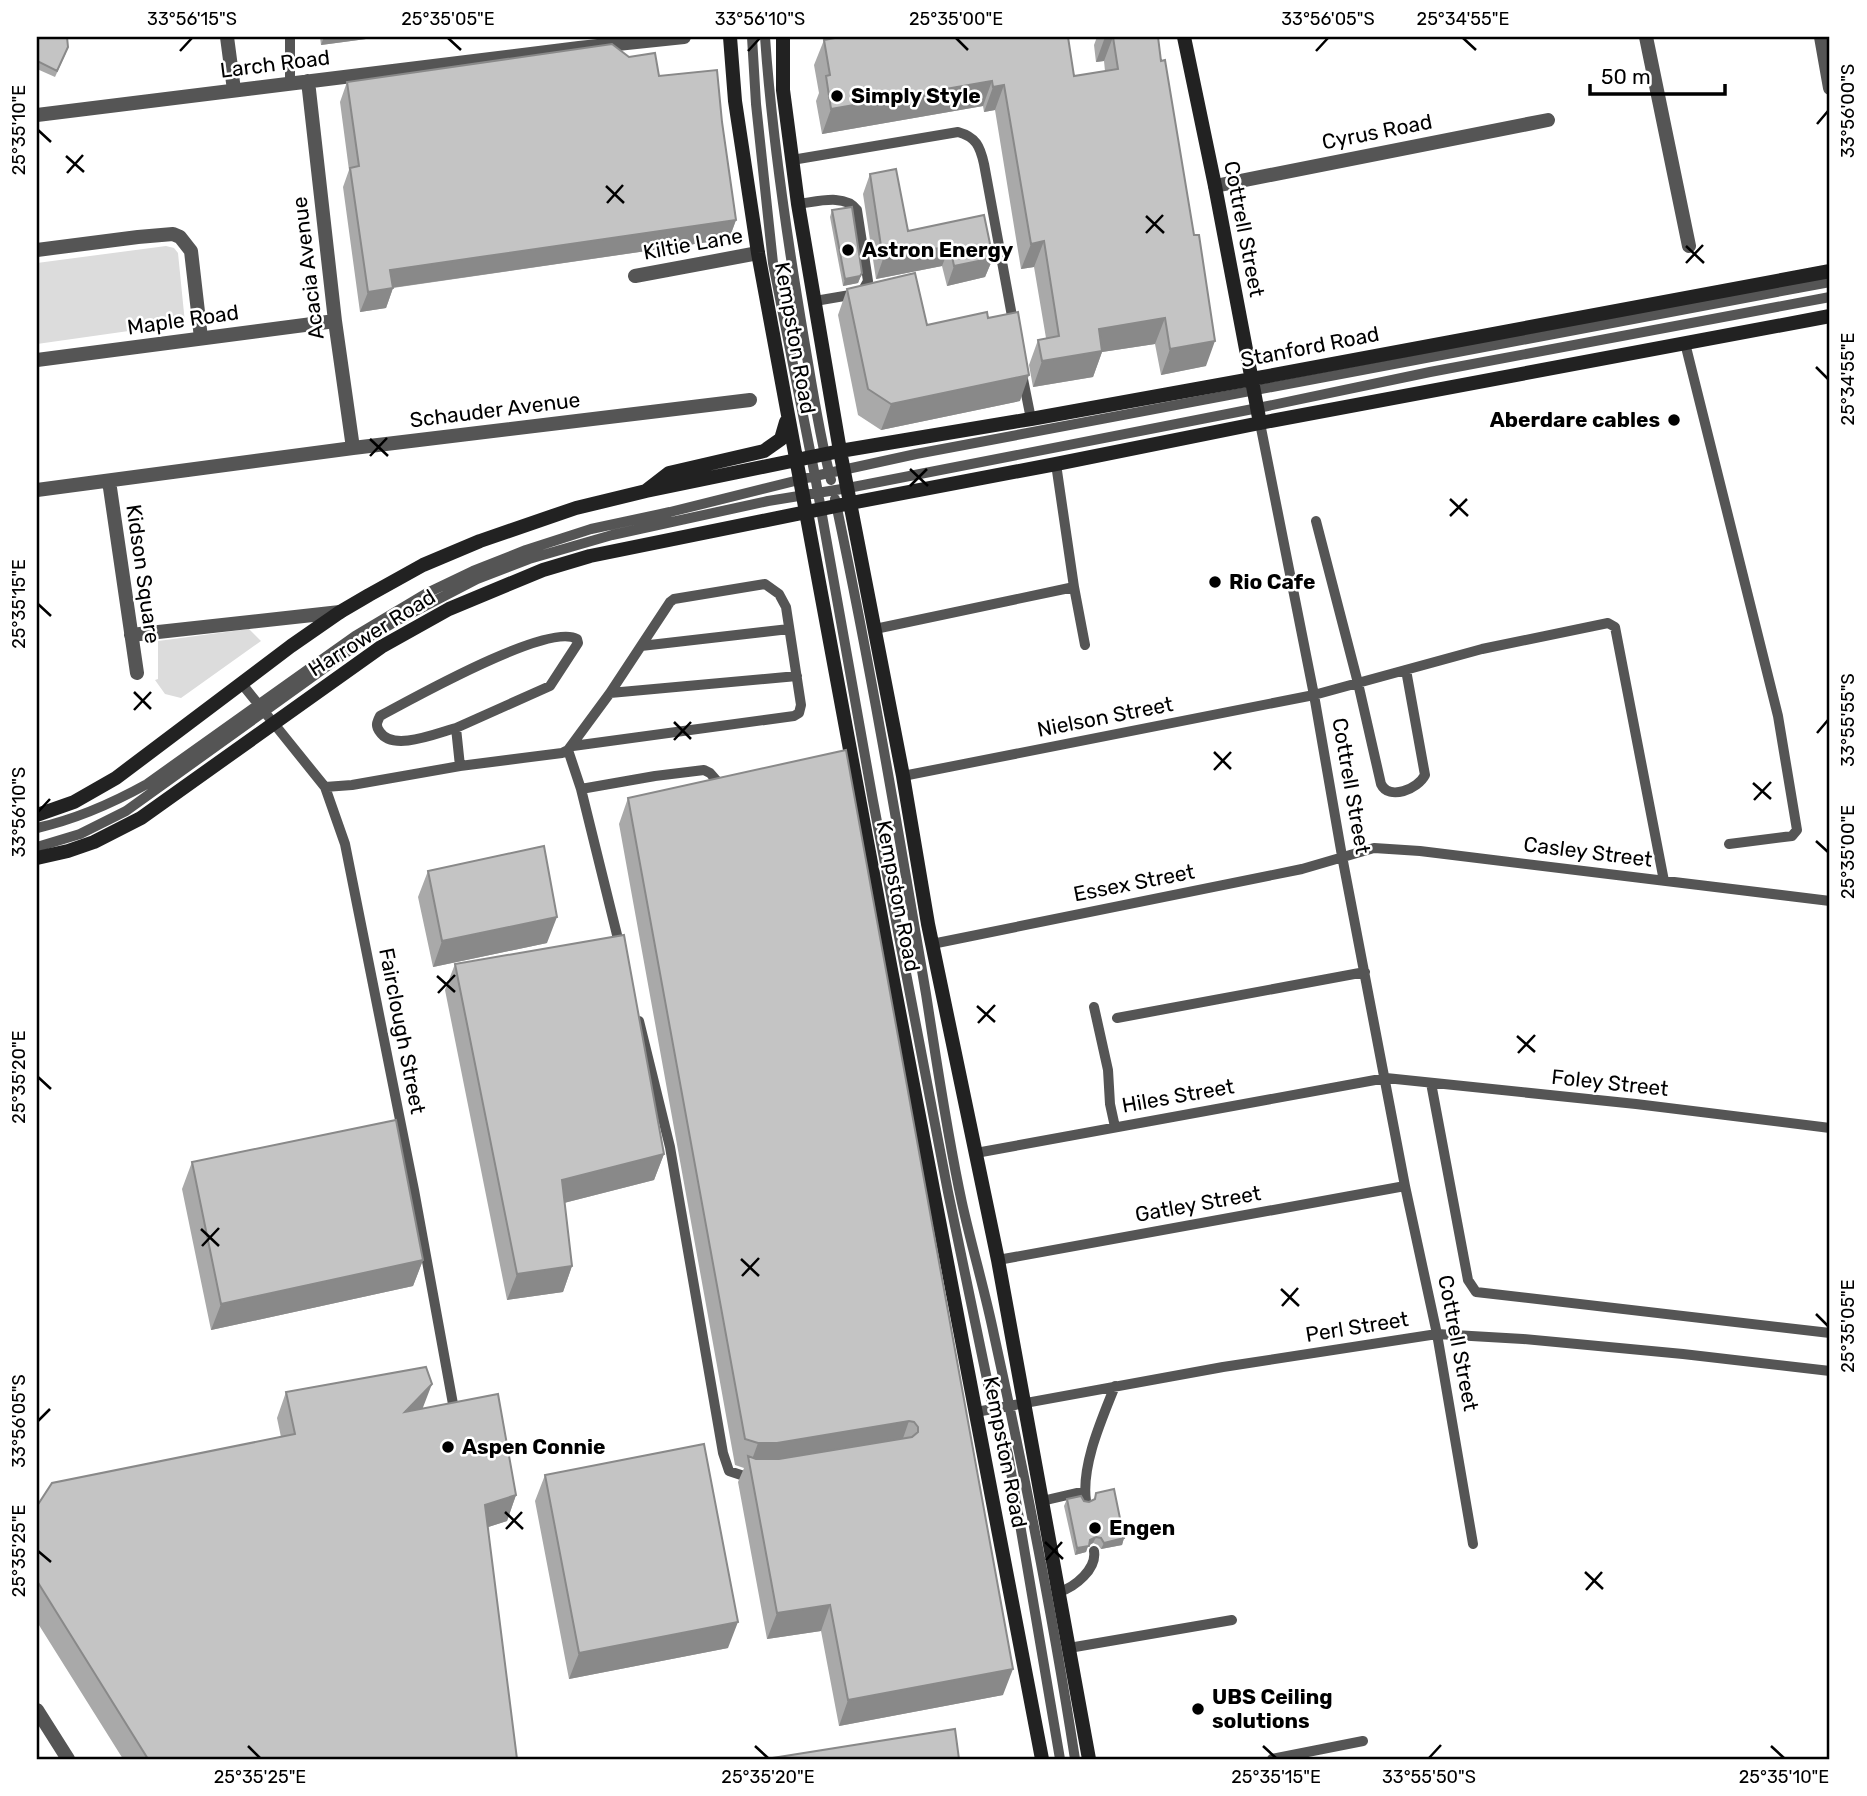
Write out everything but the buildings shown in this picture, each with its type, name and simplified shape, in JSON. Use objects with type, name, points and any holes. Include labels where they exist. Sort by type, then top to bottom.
[{"type":"main road","name":"Kempston Road","points":[[730,37],[735,101],[758,253],[796,461],[800,479],[810,493],[891,974],[1042,1759]]},
{"type":"main road","name":"Kempston Road","points":[[783,37],[783,90],[798,204],[844,470],[842,497],[875,629],[932,944],[998,1260],[1089,1759]]},
{"type":"main road","name":"Cottrell Street","points":[[1184,37],[1259,415]]},
{"type":"main road","name":"Stanford Road","points":[[796,461],[1031,419],[1253,385],[1830,271]]},
{"type":"main road","points":[[813,510],[842,497],[1056,464],[1259,415],[1830,316]]},
{"type":"main road","points":[[646,491],[669,472],[764,451],[781,439],[787,412]]},
{"type":"main road","name":"Harrower Road","points":[[37,815],[74,802],[116,778],[340,611],[423,565],[480,541],[576,508],[796,461]]},
{"type":"main road","name":"Harrower Road","points":[[37,858],[94,842],[141,818],[206,773],[266,712],[449,609],[543,570],[590,556],[813,510]]},
{"type":"street","points":[[227,37],[234,90]]},
{"type":"street","name":"Larch Road","points":[[37,115],[565,49],[684,37]]},
{"type":"street","points":[[1646,37],[1689,246]]},
{"type":"street","points":[[1821,37],[1830,88]]},
{"type":"street","name":"Acacia Avenue","points":[[308,81],[335,321],[353,449]]},
{"type":"street","name":"Cyrus Road","points":[[1215,186],[1548,120]]},
{"type":"street","points":[[37,250],[138,237],[173,234],[180,237],[191,251],[201,338]]},
{"type":"street","name":"Kiltie Lane","points":[[635,276],[758,253]]},
{"type":"street","name":"Maple Road","points":[[37,359],[335,321]]},
{"type":"street","name":"Schauder Avenue","points":[[37,490],[750,400]]},
{"type":"street","name":"Kidson Square","points":[[109,481],[137,673]]},
{"type":"street","points":[[131,635],[340,611]]},
{"type":"street","points":[[37,1710],[68,1759]]},
{"type":"lane","points":[[290,37],[290,83]]},
{"type":"lane","points":[[752,37],[756,104],[773,263],[818,456],[842,497],[851,571],[879,720],[933,1046],[962,1203],[1009,1405],[1060,1665],[1075,1759]]},
{"type":"lane","points":[[765,37],[770,108],[818,456],[810,493]]},
{"type":"lane","points":[[792,160],[958,132],[974,138],[980,146],[984,164],[1016,339]]},
{"type":"lane","points":[[798,204],[844,200],[857,209],[868,281],[863,290],[856,294],[815,301]]},
{"type":"lane","points":[[37,828],[84,816],[147,784],[266,712],[355,636],[427,593],[526,550],[591,529],[800,479],[1253,385],[1830,282]]},
{"type":"lane","points":[[37,847],[80,834],[126,811],[370,637],[477,579],[529,559],[591,540],[810,493],[842,497],[1259,415],[1430,372],[1830,297]]},
{"type":"lane","points":[[1685,343],[1778,716],[1797,830],[1792,836],[1729,844]]},
{"type":"lane","points":[[1021,366],[1031,419]]},
{"type":"lane","name":"Cottrell Street","points":[[1259,415],[1405,1186],[1437,1334],[1473,1544]]},
{"type":"lane","points":[[1056,464],[1085,645]]},
{"type":"lane","points":[[813,510],[993,1408],[1009,1454],[1060,1759]]},
{"type":"lane","points":[[1316,520],[1381,784],[1383,789],[1396,793],[1419,784],[1424,775],[1406,670]]},
{"type":"lane","points":[[325,787],[352,785],[460,766],[562,753],[571,748],[794,716],[799,713],[801,705],[786,607],[779,594],[765,584],[674,599],[571,748],[624,961]]},
{"type":"lane","points":[[875,629],[1074,587]]},
{"type":"lane","name":"Nielson Street","points":[[902,776],[1314,695],[1482,649],[1608,623],[1615,627],[1664,881]]},
{"type":"lane","points":[[641,646],[789,629]]},
{"type":"lane","points":[[572,636],[577,639],[578,643],[550,686],[456,729],[402,742],[385,738],[378,730],[377,722],[380,716],[496,657],[559,637],[572,636]]},
{"type":"lane","points":[[610,693],[797,676]]},
{"type":"lane","name":"Fairclough Street","points":[[242,684],[325,787],[338,822],[350,865],[455,1416]]},
{"type":"lane","points":[[456,729],[460,766]]},
{"type":"lane","points":[[581,789],[654,776],[704,771],[717,781]]},
{"type":"lane","name":"Casley Street","points":[[1342,856],[1374,848],[1420,851],[1830,901]]},
{"type":"lane","name":"Essex Street","points":[[932,944],[1302,869],[1342,856]]},
{"type":"lane","points":[[1117,1018],[1365,972]]},
{"type":"lane","points":[[1094,1007],[1108,1070],[1110,1104],[1115,1127]]},
{"type":"lane","points":[[637,1014],[670,1147],[723,1453],[729,1471],[747,1477],[768,1477]]},
{"type":"lane","name":"Hiles Street","points":[[976,1153],[1386,1078]]},
{"type":"lane","name":"Foley Street","points":[[1386,1078],[1636,1104],[1830,1128]]},
{"type":"lane","points":[[1431,1083],[1468,1280],[1476,1292],[1830,1334]]},
{"type":"lane","name":"Gatley Street","points":[[998,1260],[1405,1186]]},
{"type":"lane","name":"Perl Street","points":[[976,1412],[1223,1367],[1437,1334],[1683,1354],[1830,1371]]},
{"type":"lane","points":[[1042,1501],[1086,1496],[1086,1474],[1115,1386]]},
{"type":"lane","points":[[1059,1592],[1080,1580],[1095,1558],[1094,1551]]},
{"type":"lane","points":[[1069,1648],[1232,1620]]},
{"type":"lane","points":[[1272,1759],[1363,1741]]},
{"type":"shaded area","points":[[166,246],[174,248],[178,253],[185,323],[37,344],[37,263]]},
{"type":"shaded area","points":[[249,629],[261,641],[181,698],[165,694],[155,680],[158,679],[158,641]]},
{"type":"place","name":"Simply Style","points":[[837,96]]},
{"type":"place","name":"Astron Energy","points":[[848,250]]},
{"type":"place","name":"Aberdare cables","points":[[1674,420]]},
{"type":"place","name":"Rio Cafe","points":[[1215,582]]},
{"type":"place","name":"Aspen Connie","points":[[448,1447]]},
{"type":"place","name":"Engen","points":[[1095,1528]]},
{"type":"place","name":"UBS Ceiling solutions","points":[[1198,1709]]}]
